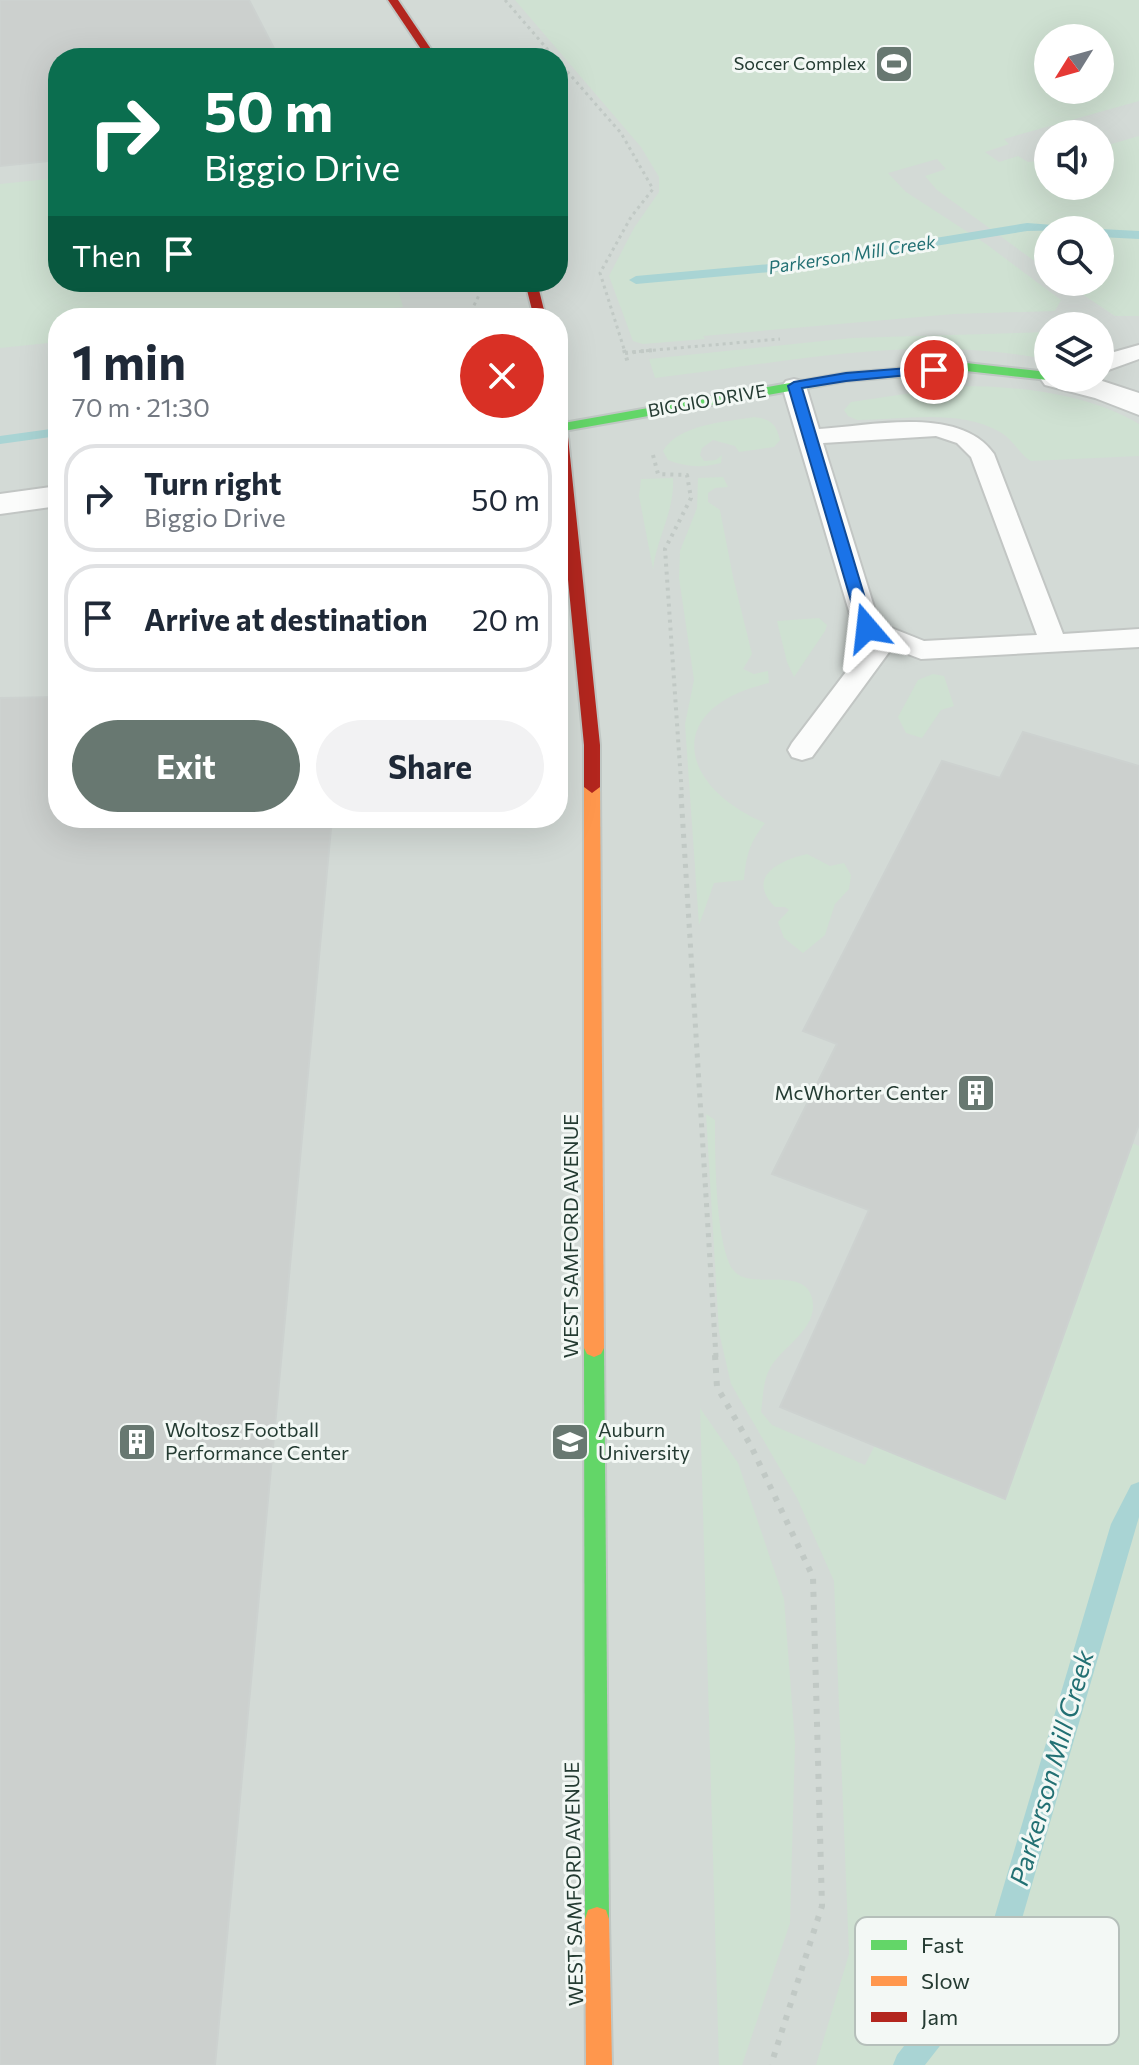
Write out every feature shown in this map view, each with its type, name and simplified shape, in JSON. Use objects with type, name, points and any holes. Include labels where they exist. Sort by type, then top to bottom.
[{"type":"street","points":[[393,0],[425,48]]},
{"type":"street","name":"BIGGIO DRIVE","points":[[568,427],[846,377],[966,367],[1034,375]]},
{"type":"street","name":"BIGGIO DRIVE","points":[[1108,392],[1139,405]]},
{"type":"street","points":[[0,504],[48,497]]},
{"type":"street","name":"WEST SAMFORD AVENUE","points":[[568,507],[592,745],[595,1786],[599,2065]]},
{"type":"lane","points":[[1114,358],[1139,352]]},
{"type":"lane","points":[[794,386],[867,628],[921,650],[1139,638]]},
{"type":"lane","points":[[809,437],[938,429],[965,438],[982,454],[1053,643]]},
{"type":"lane","points":[[802,750],[887,636]]},
{"type":"path","points":[[505,0],[547,48]]},
{"type":"path","points":[[568,73],[621,133],[653,189],[631,217],[600,273],[628,363]]},
{"type":"path","points":[[652,450],[658,474],[687,475],[691,498],[665,549],[705,1148],[717,1387],[751,1446],[813,1577],[822,1906],[771,2065]]},
{"type":"shaded area","name":"Auburn University","points":[[0,0],[1139,0],[1139,2065],[0,2065]]},
{"type":"green space","points":[[515,0],[1139,0],[1139,101],[1072,120],[1034,120],[1034,131],[1004,139],[1009,144],[985,152],[999,162],[1018,156],[1028,162],[1034,161],[1034,200],[1114,200],[1114,143],[1139,136],[1139,316],[1115,316],[1114,312],[1109,312],[1085,296],[1114,296],[1114,216],[1034,216],[1034,261],[937,190],[925,176],[946,169],[937,159],[888,173],[906,192],[1034,280],[1034,296],[1056,296],[1061,300],[1055,311],[954,314],[643,344],[633,341],[609,276],[634,228],[659,192],[659,177],[641,147],[568,62],[568,48],[556,48]]},
{"type":"green space","points":[[48,179],[48,292],[399,292],[403,307],[48,308],[48,343],[0,348],[0,184]]},
{"type":"green space","points":[[1034,332],[1034,358],[999,352],[900,349],[802,358],[655,378],[649,359],[852,338]]},
{"type":"green space","points":[[959,386],[1052,393],[1097,405],[1139,424],[1139,456],[1031,461],[1005,435],[984,425],[948,418],[857,420],[844,410],[851,402]]},
{"type":"green space","points":[[754,417],[774,426],[780,440],[774,447],[739,452],[735,446],[713,440],[702,448],[700,455],[704,461],[716,460],[722,455],[721,463],[701,466],[668,460],[663,451],[670,442],[691,430]]},
{"type":"green space","points":[[723,477],[728,487],[715,488],[708,493],[708,502],[720,510],[752,654],[743,669],[754,674],[768,671],[769,683],[735,694],[712,710],[698,728],[694,748],[699,768],[713,788],[735,807],[765,823],[750,849],[744,880],[714,883],[699,925],[685,724],[694,680],[679,578],[680,551],[697,508],[698,478]]},
{"type":"green space","points":[[673,478],[669,512],[653,569],[639,496],[641,479]]},
{"type":"green space","points":[[819,618],[827,625],[825,631],[794,677],[777,621]]},
{"type":"green space","points":[[933,674],[944,676],[954,706],[941,710],[922,738],[906,733],[898,717],[918,680]]},
{"type":"green space","points":[[807,854],[830,866],[844,863],[851,875],[849,889],[835,904],[825,935],[803,953],[784,938],[778,922],[789,910],[775,907],[764,887],[765,879],[777,865]]},
{"type":"green space","points":[[706,1114],[715,1120],[720,1223],[728,1261],[735,1272],[743,1277],[799,1283],[807,1288],[812,1298],[813,1309],[805,1328],[769,1370],[761,1412],[772,1425],[865,1465],[875,1445],[1005,1499],[1132,1143],[1139,1146],[1139,2065],[816,2065],[849,1954],[834,1581],[797,1498],[731,1384],[719,1332]]},
{"type":"green space","points":[[700,1408],[738,1463],[784,1599],[795,1743],[790,1923],[742,2065],[719,2065]]},
{"type":"building","points":[[0,0],[249,0],[274,48],[48,48],[48,161],[0,166]]},
{"type":"building","name":"Woltosz Football Performance Center","points":[[48,697],[48,828],[331,828],[215,2065],[0,2065],[0,698]]},
{"type":"building","name":"McWhorter Center","points":[[1023,732],[1139,766],[1139,1124],[1005,1499],[780,1407],[869,1210],[772,1174],[837,1044],[803,1031],[942,761],[1000,778]]},
{"type":"waterway","name":"Parkerson Mill Creek","points":[[636,280],[782,267],[1034,228]]},
{"type":"waterway","name":"Parkerson Mill Creek","points":[[1114,234],[1139,235]]},
{"type":"waterway","name":"Parkerson Mill Creek","points":[[0,440],[48,433]]},
{"type":"waterway","name":"Parkerson Mill Creek","points":[[1008,1917],[1123,1524],[1139,1493]]},
{"type":"waterway","name":"Parkerson Mill Creek","points":[[907,2065],[923,2045]]},
{"type":"traffic: fast","points":[[568,426],[846,377],[966,367],[1034,374]]},
{"type":"traffic: fast","points":[[594,1348],[597,1919]]},
{"type":"traffic: slow","points":[[592,787],[594,1348]]},
{"type":"traffic: slow","points":[[597,1919],[599,2065]]},
{"type":"traffic: jam","points":[[393,0],[425,48]]},
{"type":"traffic: jam","points":[[534,292],[538,308]]},
{"type":"traffic: jam","points":[[568,507],[592,745],[592,787]]},
{"type":"place","name":"Soccer Complex","points":[[894,64]]},
{"type":"place","name":"McWhorter Center","points":[[976,1093]]},
{"type":"place","name":"Woltosz Football Performance Center","points":[[137,1442]]},
{"type":"place","name":"Auburn University","points":[[570,1442]]},
{"type":"route","points":[[867,628],[794,386],[846,377],[934,370]]}]
